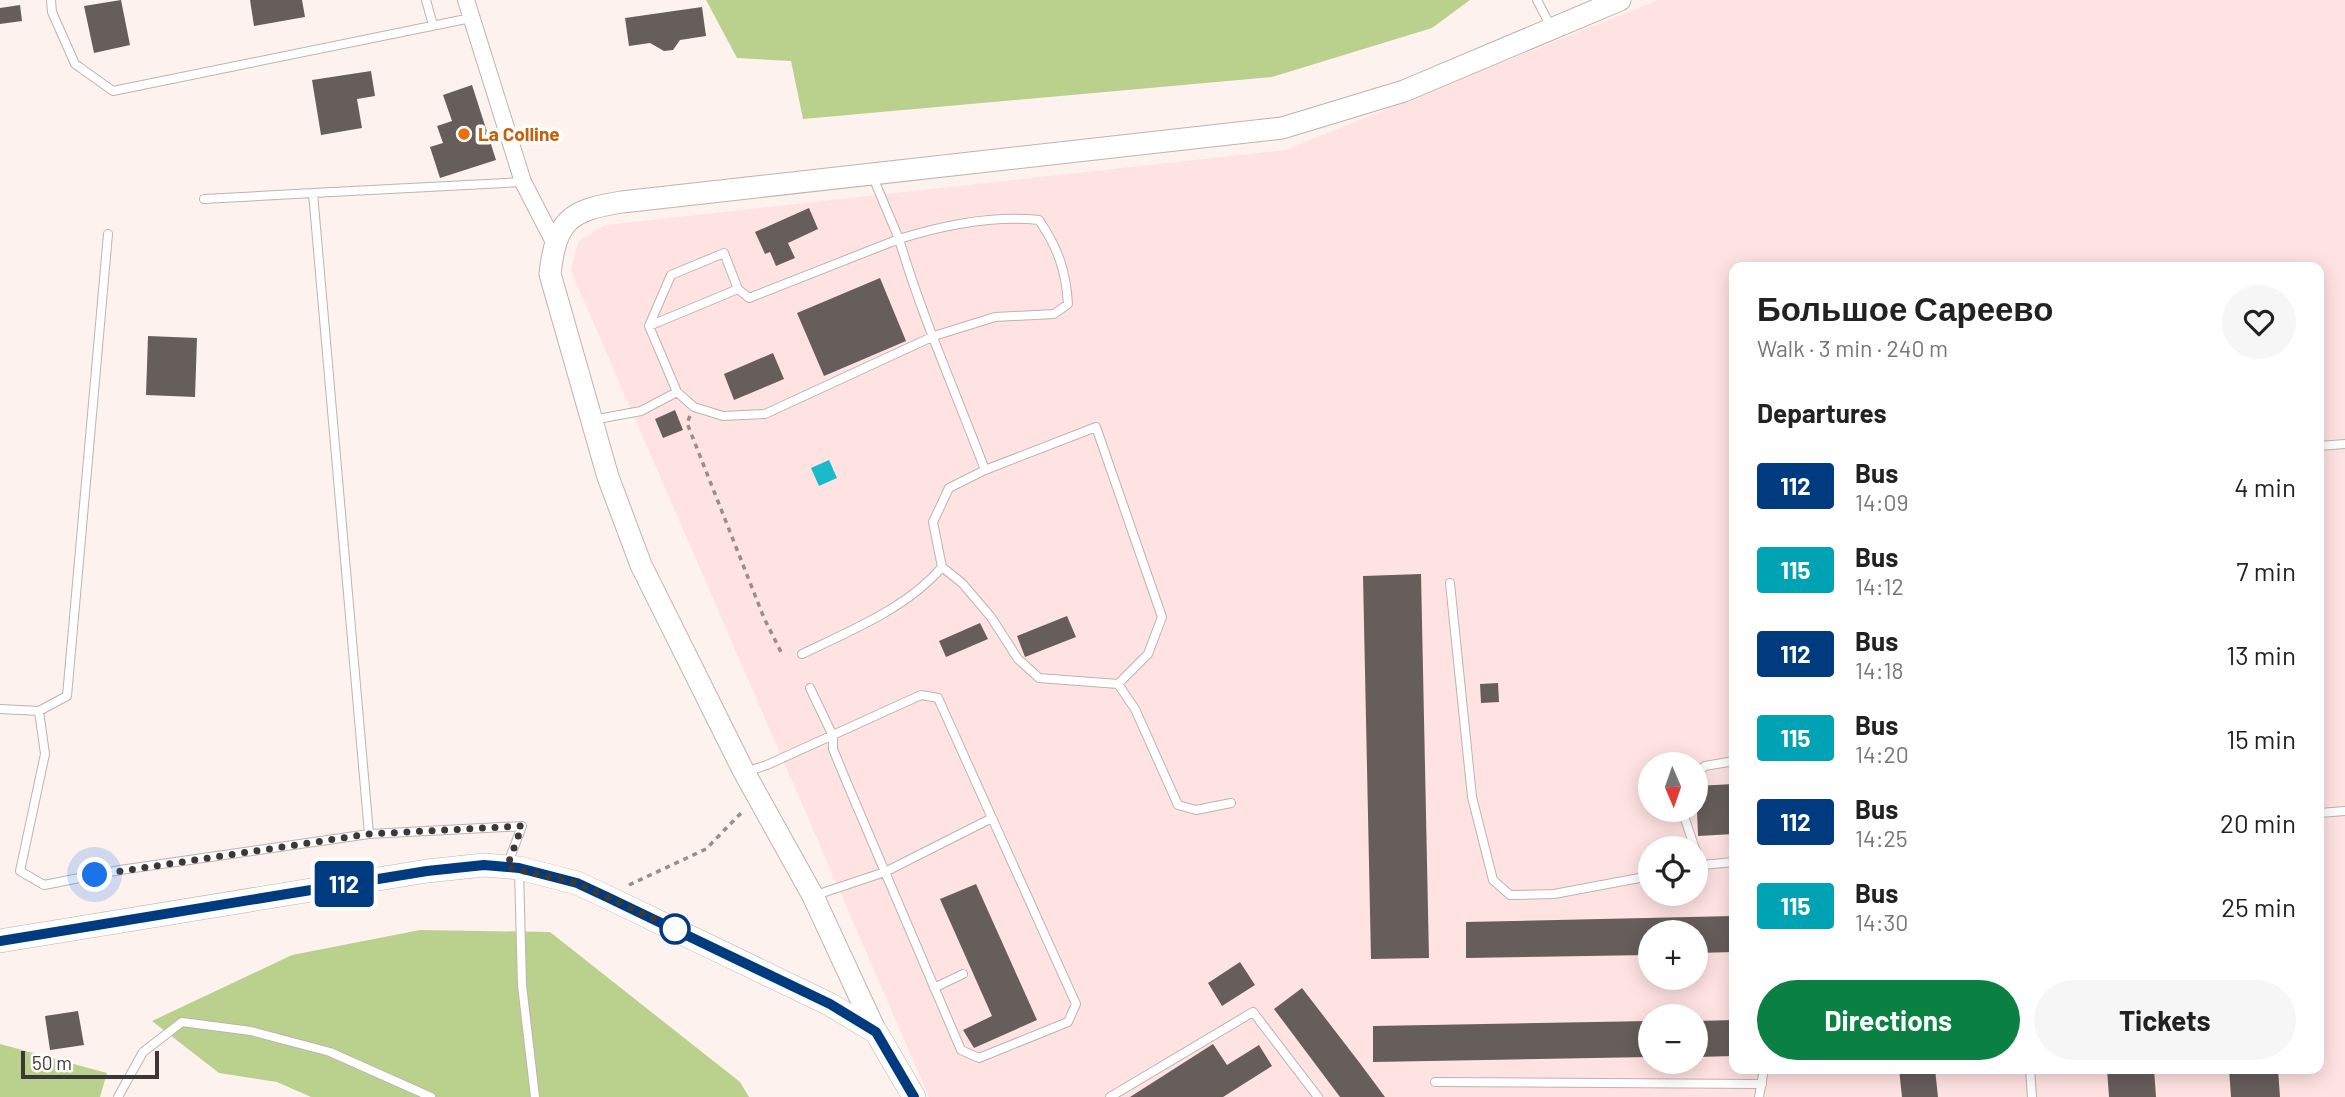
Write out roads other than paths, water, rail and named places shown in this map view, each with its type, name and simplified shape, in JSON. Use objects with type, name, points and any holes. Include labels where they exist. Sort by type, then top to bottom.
[{"type":"main road","points":[[0,941],[427,871],[484,865],[513,867],[577,883],[830,1004],[876,1032],[914,1097]]},
{"type":"street","points":[[466,0],[523,182],[554,242]]},
{"type":"street","points":[[876,1032],[813,896],[744,772],[641,565],[608,477],[550,274],[554,242],[568,221],[590,207],[871,172],[1282,128],[1404,91],[1620,0]]},
{"type":"lane","points":[[51,0],[52,12],[75,64],[113,90],[471,18]]},
{"type":"lane","points":[[426,0],[433,25]]},
{"type":"lane","points":[[1537,0],[1553,30]]},
{"type":"lane","points":[[871,172],[899,239],[985,470]]},
{"type":"lane","points":[[204,199],[523,182]]},
{"type":"lane","points":[[313,192],[369,834]]},
{"type":"lane","points":[[1012,217],[1039,220],[1050,237],[1067,276],[1068,304],[1054,314],[995,317],[934,336],[765,414],[723,416],[694,407],[677,391],[649,326],[671,275],[724,253],[738,289],[749,298],[899,239],[925,231],[1012,217]]},
{"type":"lane","points":[[0,709],[39,711],[67,696],[108,234]]},
{"type":"lane","points":[[649,326],[738,289]]},
{"type":"lane","points":[[591,420],[642,411],[677,391]]},
{"type":"lane","points":[[1096,427],[1163,617],[1148,654],[1118,684],[1039,678],[1018,659],[991,617],[962,583],[942,566],[933,522],[949,488],[985,470],[1096,427]]},
{"type":"lane","points":[[2324,446],[2345,444]]},
{"type":"lane","points":[[802,653],[857,628],[925,587],[942,566]]},
{"type":"lane","points":[[1450,583],[1472,797],[1493,880],[1510,895],[1543,894],[1638,878]]},
{"type":"lane","points":[[1118,684],[1135,709],[1178,805],[1196,810],[1231,803]]},
{"type":"lane","points":[[744,772],[833,736],[921,695],[938,698],[1076,1004],[1068,1022],[979,1058],[961,1050],[833,749],[833,736],[810,688]]},
{"type":"lane","points":[[39,711],[45,754],[20,871],[44,885],[120,870],[369,834],[522,826],[513,867],[522,985],[535,1097]]},
{"type":"lane","points":[[1708,765],[1729,762]]},
{"type":"lane","points":[[2324,813],[2345,811]]},
{"type":"lane","points":[[813,896],[885,872],[992,818]]},
{"type":"lane","points":[[1708,864],[1729,862]]},
{"type":"lane","points":[[934,988],[963,974]]},
{"type":"lane","points":[[1110,1097],[1253,1012],[1318,1097]]},
{"type":"lane","points":[[118,1097],[143,1052],[182,1022],[251,1031],[330,1052],[431,1097]]},
{"type":"lane","points":[[1759,1097],[1763,1074]]},
{"type":"lane","points":[[2030,1074],[2032,1097]]},
{"type":"lane","points":[[1435,1082],[1762,1084]]},
{"type":"water","points":[[829,460],[837,478],[819,486],[811,468]]},
{"type":"place","name":"La Colline","points":[[464,134]]}]
